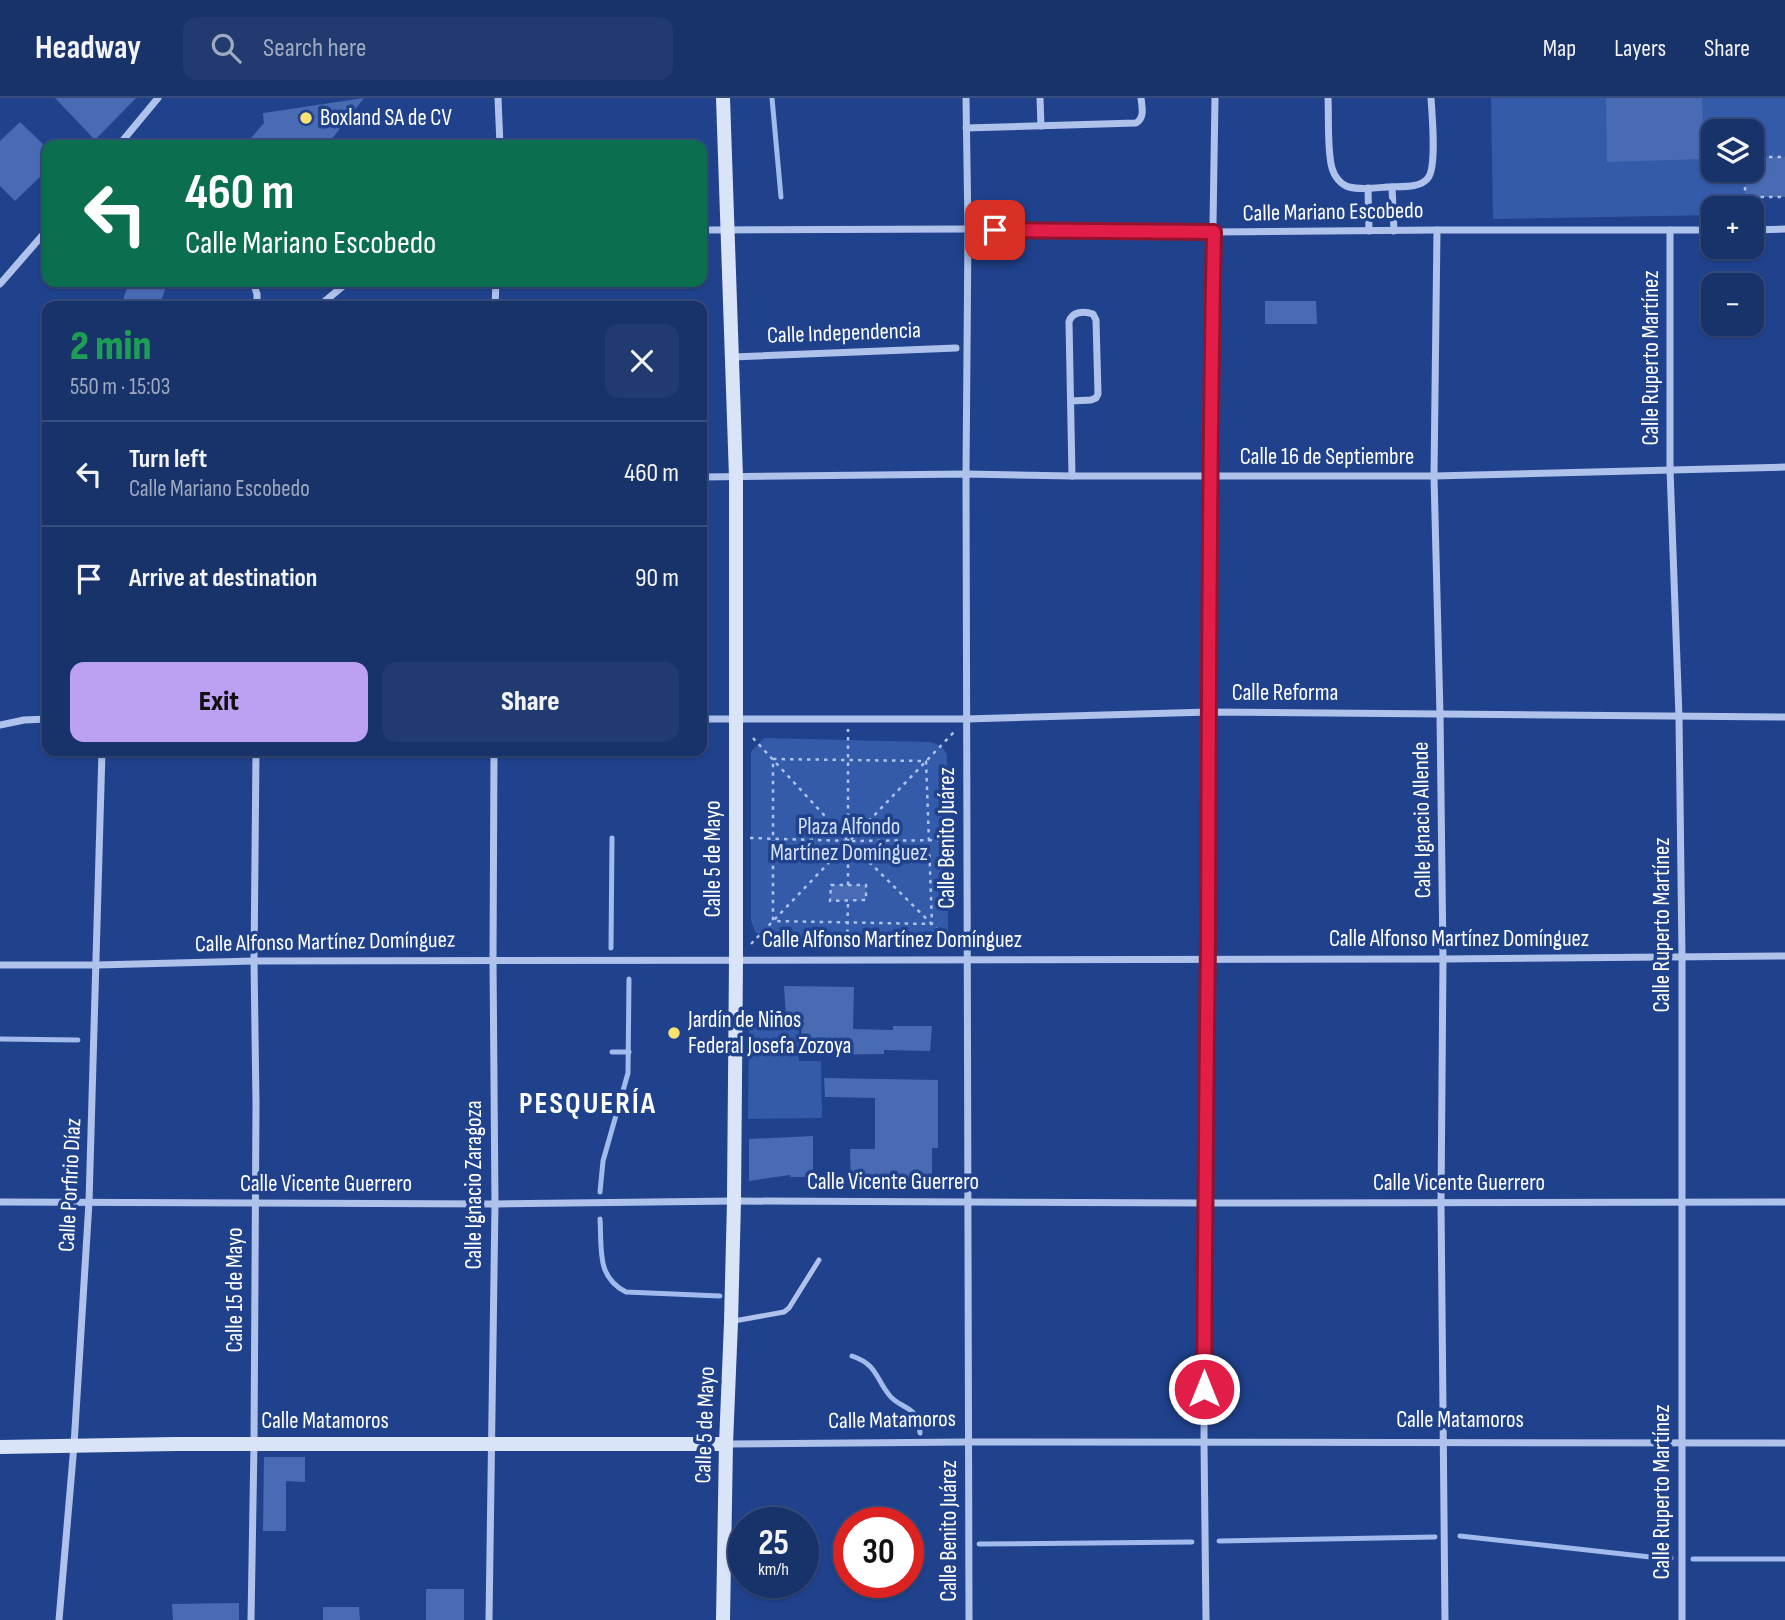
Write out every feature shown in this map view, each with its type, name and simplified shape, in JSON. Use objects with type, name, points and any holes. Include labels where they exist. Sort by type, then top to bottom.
[{"type":"street","points":[[123,140],[158,98]]},
{"type":"street","points":[[498,98],[500,140]]},
{"type":"street","name":"Calle 5 de Mayo","points":[[723,98],[736,477],[734,1201],[723,1620]]},
{"type":"street","name":"Calle Benito Juárez","points":[[966,98],[966,1202],[969,1620]]},
{"type":"street","points":[[1040,98],[1041,126]]},
{"type":"street","points":[[966,128],[1136,123],[1142,116],[1142,98]]},
{"type":"street","points":[[1206,1620],[1205,1203],[1214,98]]},
{"type":"street","points":[[1328,98],[1332,168],[1336,177],[1348,187],[1368,188],[1413,186],[1429,178],[1433,155],[1431,98]]},
{"type":"street","points":[[1392,187],[1394,231]]},
{"type":"street","points":[[1368,188],[1369,231]]},
{"type":"street","points":[[1764,230],[1785,229]]},
{"type":"street","name":"Calle Mariano Escobedo","points":[[707,230],[1701,230]]},
{"type":"street","name":"Calle Ignacio Allende","points":[[1437,230],[1434,475],[1443,959],[1441,1203],[1446,1620]]},
{"type":"street","name":"Calle Ruperto Martínez","points":[[1670,230],[1670,469],[1679,717],[1682,956],[1682,1620]]},
{"type":"street","points":[[0,284],[4,276],[42,235]]},
{"type":"street","points":[[325,301],[342,287]]},
{"type":"street","points":[[1071,401],[1094,399],[1098,394],[1096,320],[1090,313],[1076,313],[1069,319],[1072,476]]},
{"type":"street","name":"Calle Independencia","points":[[733,357],[956,348]]},
{"type":"street","name":"Calle 16 de Septiembre","points":[[707,477],[966,474],[1209,477],[1434,475],[1785,467]]},
{"type":"street","name":"Calle Reforma","points":[[707,719],[966,719],[1209,712],[1785,717]]},
{"type":"street","points":[[0,725],[42,719]]},
{"type":"street","name":"Calle Porfirio Díaz","points":[[59,1620],[74,1445],[89,1202],[102,756]]},
{"type":"street","name":"Calle 15 de Mayo","points":[[251,1620],[256,756]]},
{"type":"street","name":"Calle Ignacio Zaragoza","points":[[489,1620],[495,1204],[494,756]]},
{"type":"street","name":"Calle Alfonso Martínez Domínguez","points":[[0,965],[254,961],[1208,960],[1785,956]]},
{"type":"street","name":"Calle Vicente Guerrero","points":[[0,1202],[1785,1202]]},
{"type":"street","name":"Calle Matamoros","points":[[0,1447],[967,1442],[1785,1443]]},
{"type":"lane","points":[[731,1322],[785,1311],[819,1260]]},
{"type":"path","points":[[1764,157],[1785,158]]},
{"type":"path","points":[[1745,182],[1745,197],[1785,197]]},
{"type":"path","points":[[848,719],[848,885]]},
{"type":"path","points":[[736,960],[966,719]]},
{"type":"path","points":[[754,739],[848,841],[967,960]]},
{"type":"path","points":[[773,758],[926,761]]},
{"type":"path","points":[[773,758],[773,920]]},
{"type":"path","points":[[926,761],[932,924]]},
{"type":"path","points":[[736,837],[848,841],[966,840]]},
{"type":"path","points":[[831,885],[848,885],[866,885],[866,900],[830,901],[831,885]]},
{"type":"path","points":[[847,960],[848,901]]},
{"type":"path","points":[[773,920],[932,924]]},
{"type":"green space","points":[[1491,98],[1785,98],[1785,197],[1701,196],[1701,215],[1493,219]]},
{"type":"green space","name":"Plaza Alfondo Martínez Domínguez","points":[[764,738],[930,742],[944,750],[947,755],[948,933],[943,940],[935,943],[767,938],[755,932],[751,920],[751,752]]},
{"type":"green space","points":[[749,1021],[799,1021],[799,1061],[821,1061],[822,1118],[748,1119]]},
{"type":"building","points":[[55,98],[136,98],[95,140]]},
{"type":"building","name":"Boxland SA de CV","points":[[364,98],[331,140],[249,140],[264,123],[263,113]]},
{"type":"building","points":[[1606,98],[1702,98],[1701,159],[1607,162]]},
{"type":"building","points":[[20,122],[42,143],[42,175],[15,201],[0,186],[0,141]]},
{"type":"building","points":[[1764,157],[1785,157],[1785,197],[1745,196],[1745,182],[1764,182]]},
{"type":"building","points":[[127,287],[166,287],[161,301],[123,301]]},
{"type":"building","points":[[1265,301],[1316,301],[1317,324],[1265,324]]},
{"type":"building","points":[[831,885],[866,885],[866,900],[830,901]]},
{"type":"building","points":[[784,986],[854,987],[853,1029],[893,1030],[893,1026],[932,1026],[930,1051],[884,1050],[884,1054],[801,1055],[802,1017],[786,1017]]},
{"type":"building","points":[[824,1078],[938,1080],[938,1148],[932,1148],[932,1186],[851,1185],[850,1149],[875,1149],[875,1098],[825,1097]]},
{"type":"building","points":[[813,1136],[813,1177],[790,1175],[749,1181],[749,1139]]},
{"type":"building","points":[[264,1457],[305,1457],[305,1482],[286,1481],[286,1531],[263,1531]]},
{"type":"building","points":[[426,1589],[464,1589],[464,1620],[426,1620]]},
{"type":"building","points":[[239,1603],[239,1620],[173,1620],[172,1604]]},
{"type":"building","points":[[323,1607],[359,1607],[360,1620],[323,1620]]},
{"type":"waterway","points":[[772,98],[781,197]]},
{"type":"waterway","points":[[611,948],[612,838]]},
{"type":"waterway","points":[[600,1192],[603,1161],[628,1073],[629,979]]},
{"type":"waterway","points":[[0,1039],[78,1040]]},
{"type":"waterway","points":[[612,1052],[629,1052]]},
{"type":"waterway","points":[[600,1219],[602,1261],[616,1286],[626,1292],[720,1296]]},
{"type":"waterway","points":[[852,1356],[867,1364],[890,1396],[917,1417],[920,1433]]},
{"type":"waterway","points":[[1460,1536],[1671,1558]]},
{"type":"waterway","points":[[1219,1541],[1435,1537]]},
{"type":"waterway","points":[[979,1544],[1192,1542]]},
{"type":"waterway","points":[[1693,1559],[1785,1559]]},
{"type":"place","name":"Boxland SA de CV","points":[[306,118]]},
{"type":"place","name":"Jardín de Niños Federal Josefa Zozoya","points":[[674,1033]]},
{"type":"district","name":"PESQUERÍA","points":[[588,1104]]},
{"type":"route","points":[[995,230],[1214,232],[1209,477],[1204,1389]]}]
